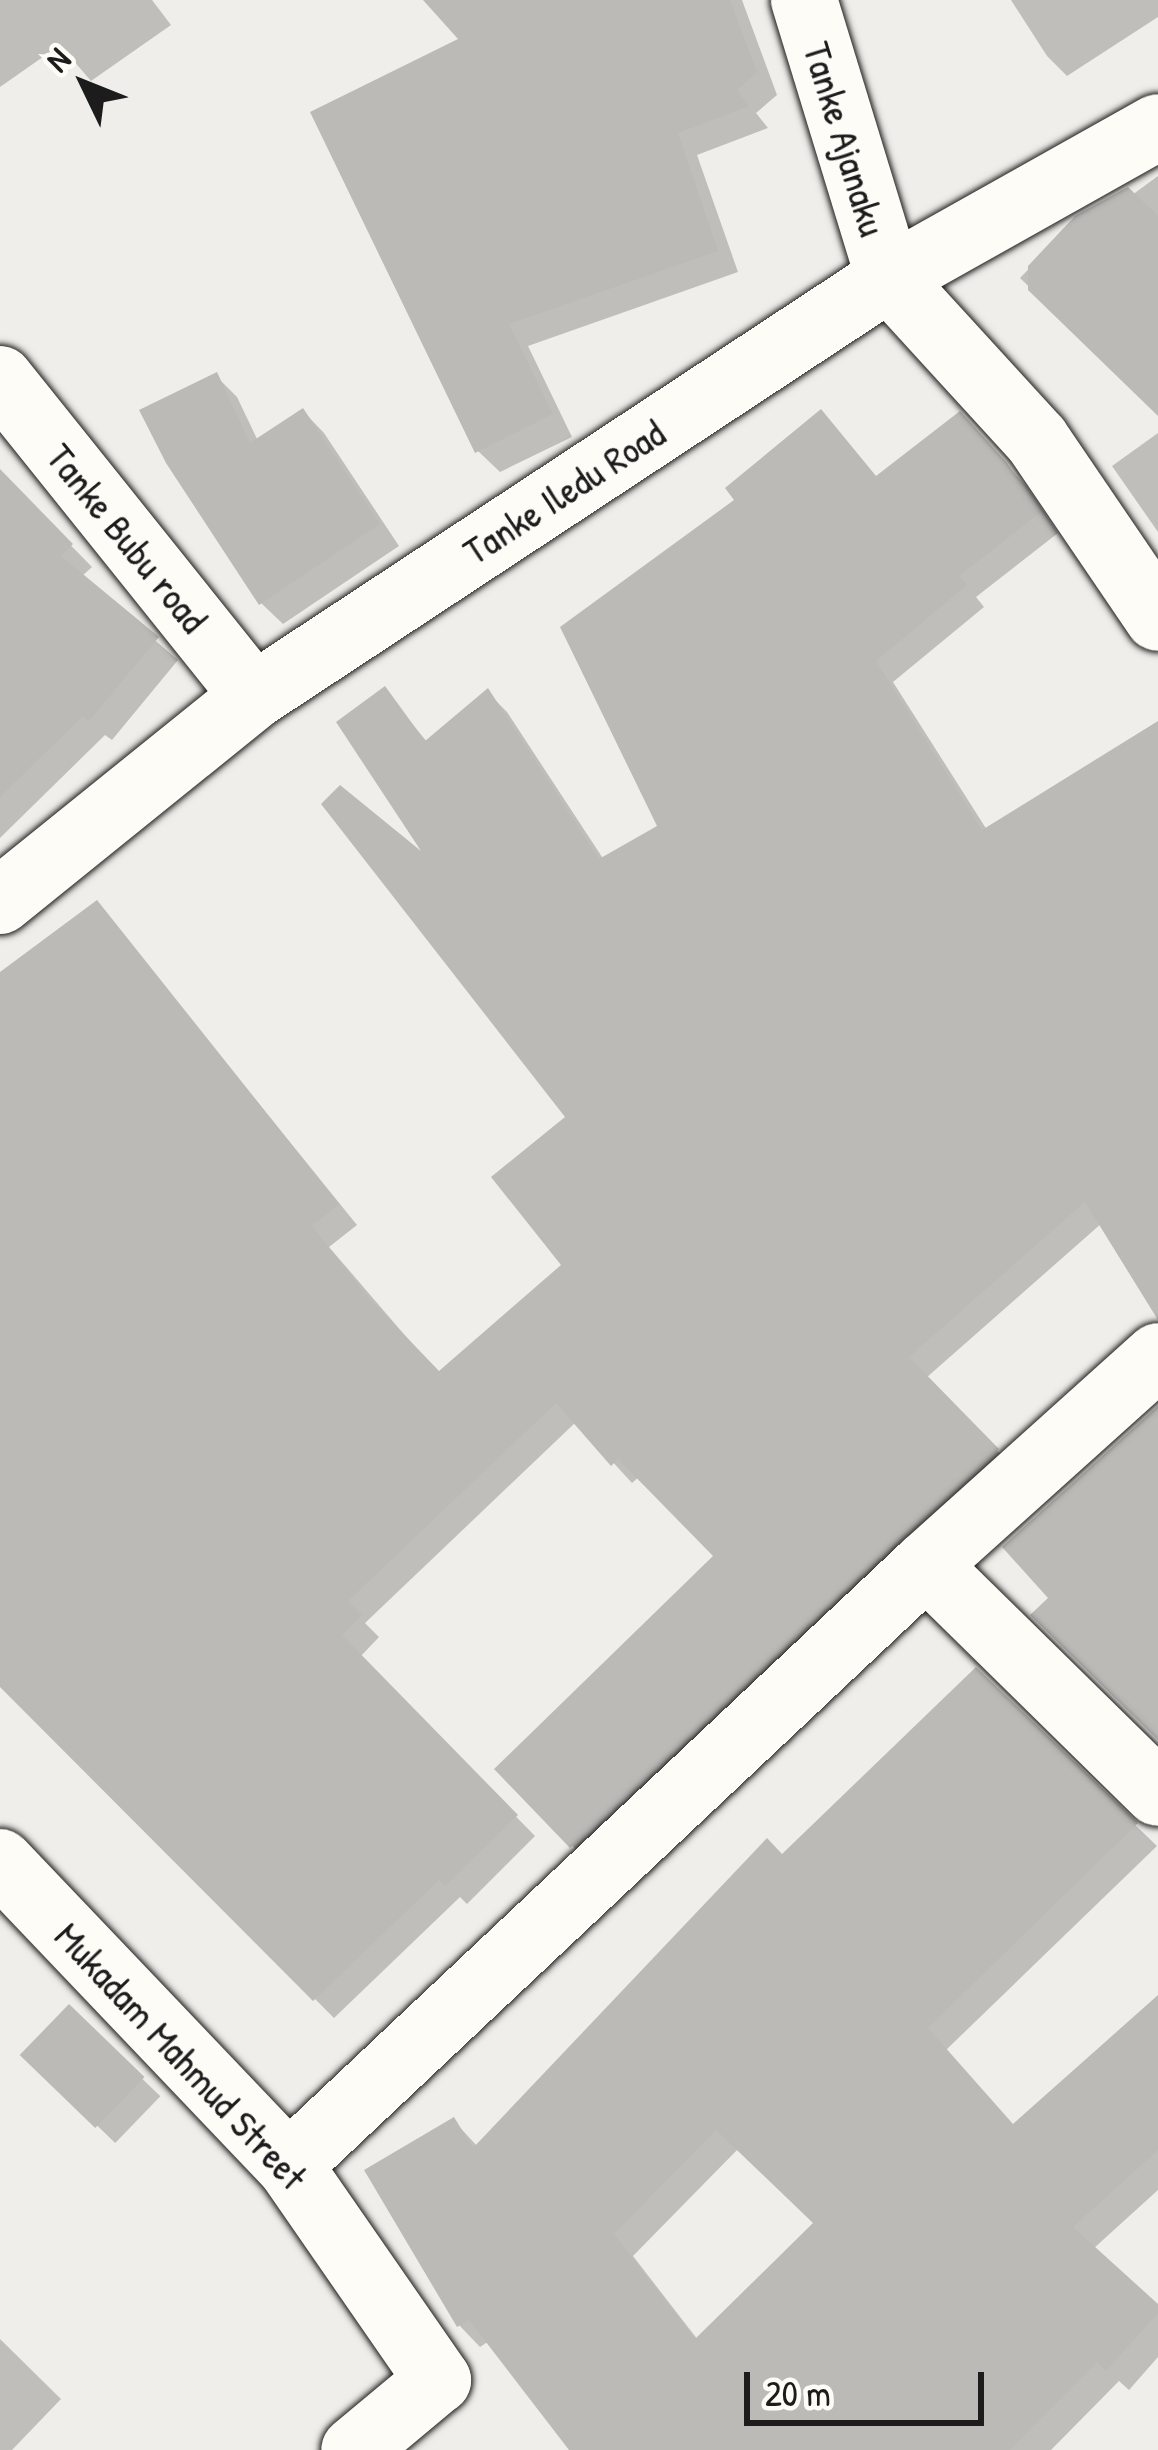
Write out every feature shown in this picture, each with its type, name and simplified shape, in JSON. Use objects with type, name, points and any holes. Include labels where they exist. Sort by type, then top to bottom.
[{"type":"street","name":"Tanke Ajanaku","points":[[804,0],[889,278]]},
{"type":"street","name":"Tanke Iledu Road","points":[[0,901],[254,696],[889,278],[1158,127]]},
{"type":"street","points":[[889,278],[1037,440],[1158,618]]},
{"type":"street","name":"Tanke Bubu road","points":[[0,379],[254,696]]},
{"type":"street","points":[[289,2165],[926,1565],[1158,1356]]},
{"type":"street","points":[[926,1565],[1158,1793]]},
{"type":"street","name":"Mukadam Mahmud Street","points":[[0,1862],[289,2165],[438,2380],[384,2440]]},
{"type":"building","points":[[423,0],[730,0],[757,72],[737,90],[749,106],[678,133],[718,251],[509,324],[553,414],[475,453],[310,112],[458,39]]},
{"type":"building","points":[[1128,187],[1158,216],[1158,416],[1028,290],[1028,266],[1075,216]]},
{"type":"building","points":[[217,372],[250,443],[303,408],[380,524],[259,605],[166,463],[139,410]]},
{"type":"building","points":[[821,409],[876,476],[960,411],[1007,463],[1041,512],[959,576],[967,585],[876,661],[982,830],[1158,721],[1158,1320],[1085,1202],[909,1357],[999,1449],[570,1848],[494,1769],[713,1556],[618,1459],[611,1466],[556,1403],[348,1601],[362,1615],[342,1635],[518,1815],[445,1886],[439,1880],[313,2001],[0,1687],[0,972],[97,900],[339,1204],[312,1226],[369,1298],[439,1371],[561,1265],[491,1177],[565,1117],[321,804],[340,785],[421,851],[336,722],[385,686],[425,741],[488,688],[599,859],[657,826],[560,627],[734,500],[725,488]]},
{"type":"building","points":[[0,469],[73,544],[61,556],[159,637],[89,721],[83,716],[0,797]]},
{"type":"building","points":[[1158,1406],[1158,1740],[1030,1615],[1048,1598],[1002,1547]]},
{"type":"building","points":[[976,1667],[1138,1823],[928,2028],[1013,2124],[1158,1995],[1158,2150],[1073,2227],[1158,2304],[1158,2313],[1106,2371],[1097,2362],[1010,2450],[569,2450],[469,2320],[457,2327],[364,2170],[454,2117],[473,2148],[767,1838],[782,1854]],"holes":[[[716,2130],[813,2223],[695,2339],[614,2234]]]},
{"type":"building","points":[[69,2004],[145,2077],[95,2128],[20,2055]]}]
